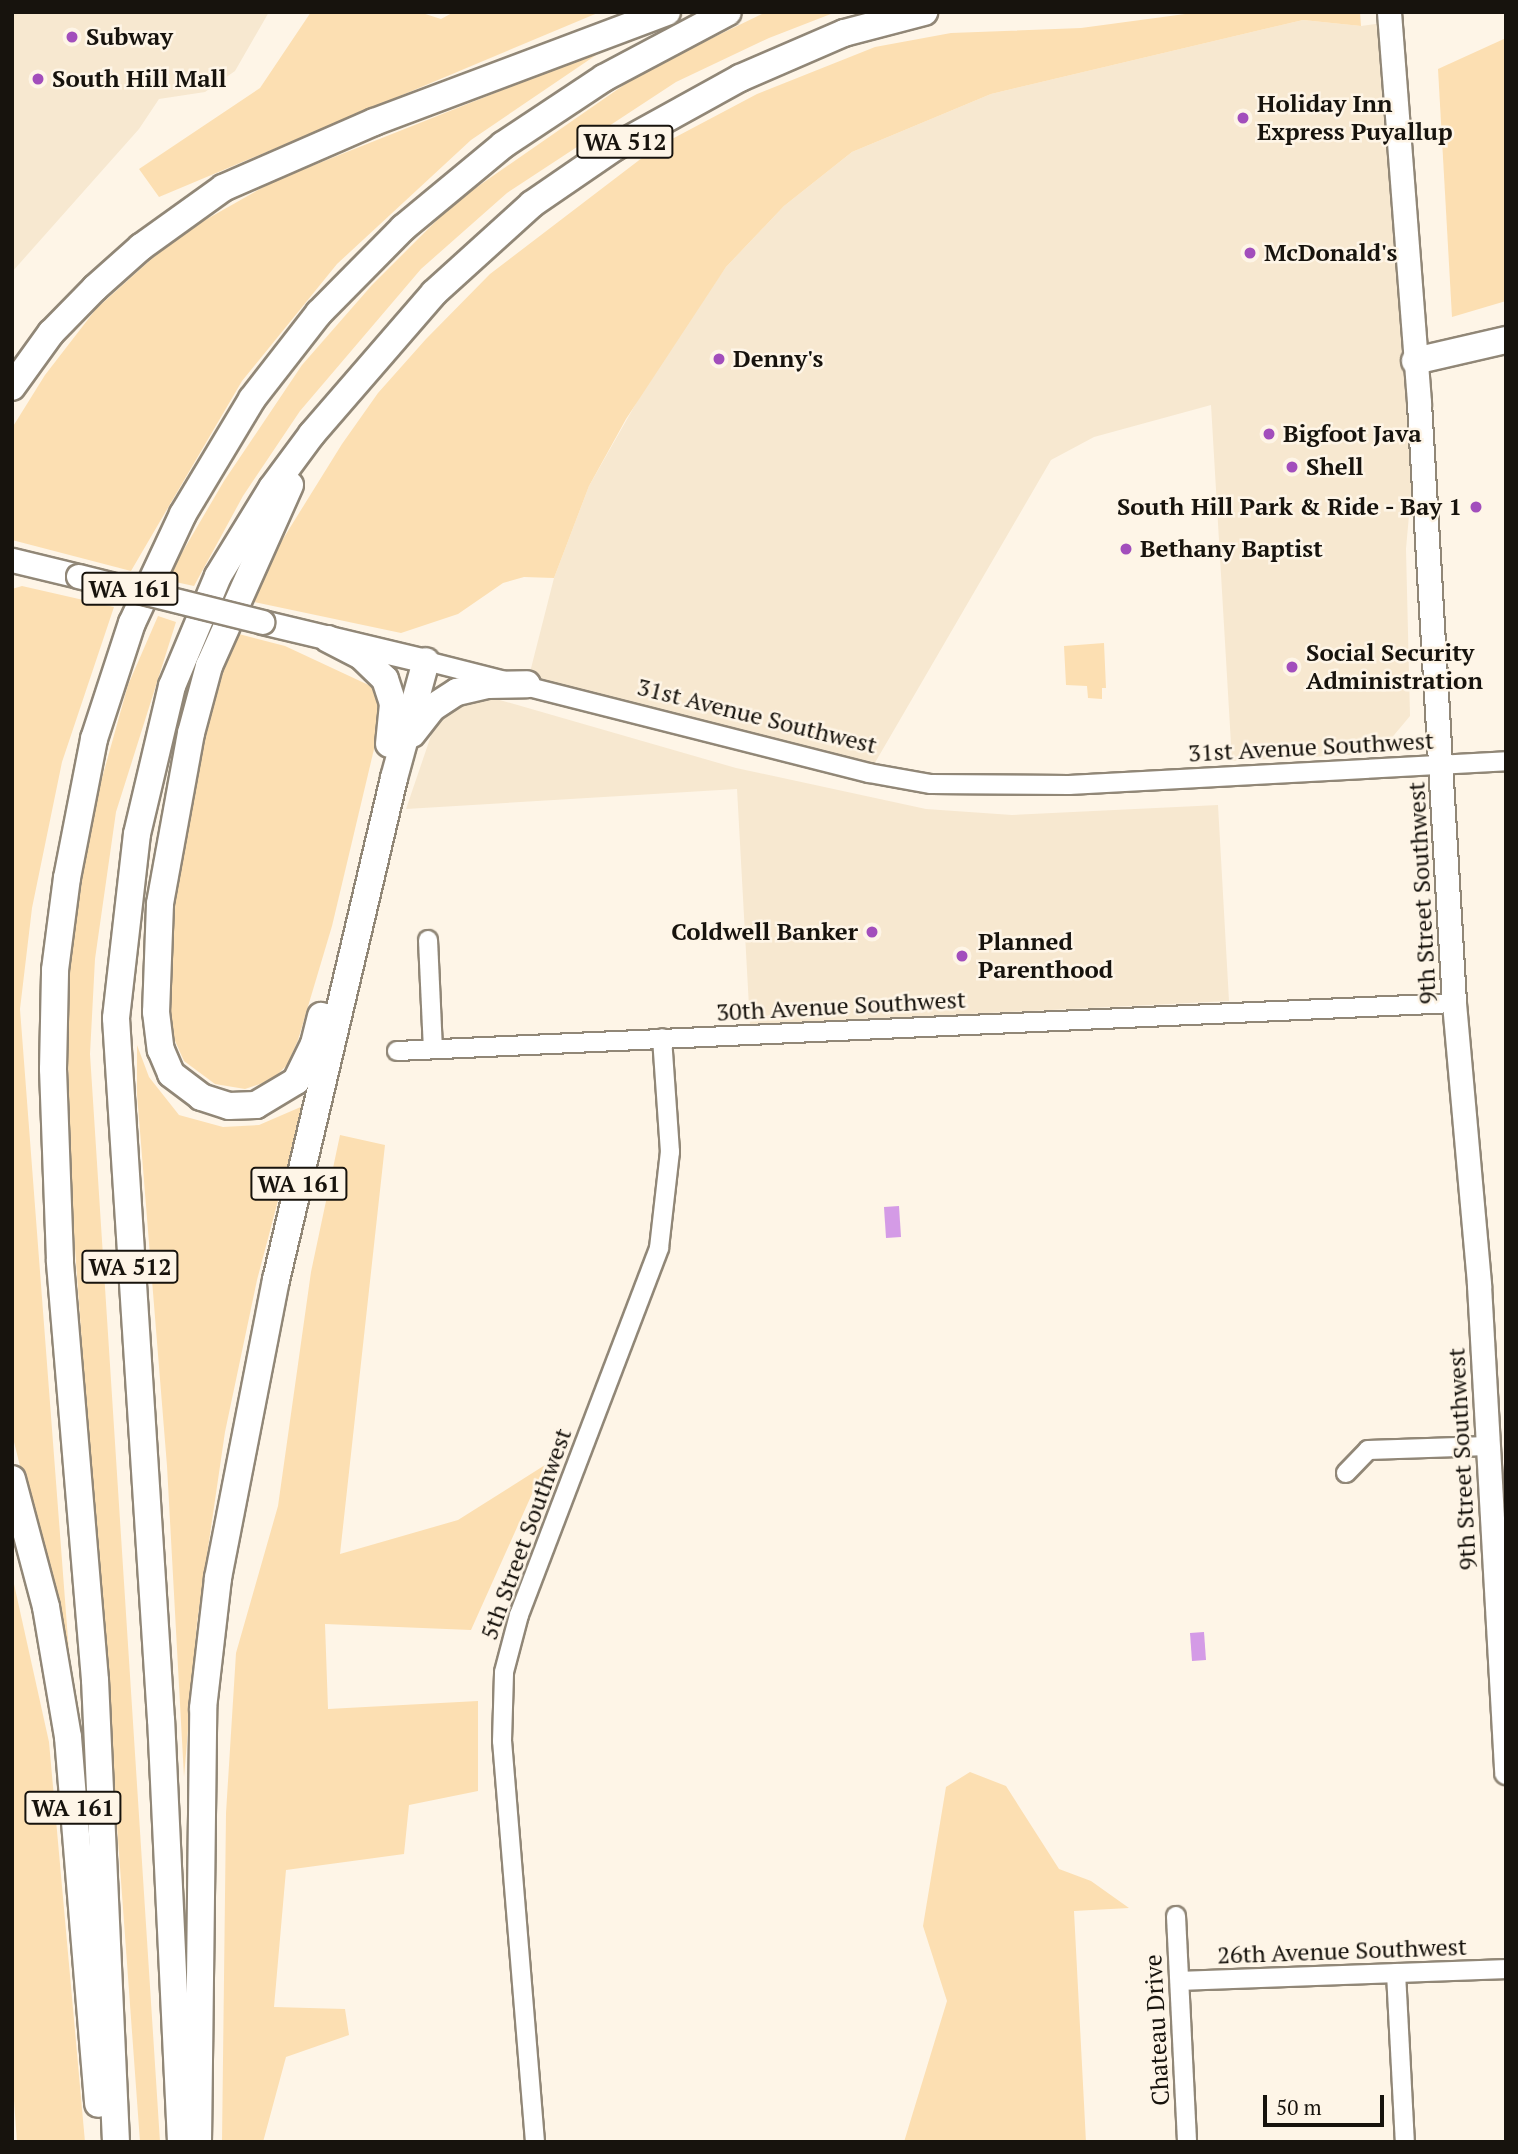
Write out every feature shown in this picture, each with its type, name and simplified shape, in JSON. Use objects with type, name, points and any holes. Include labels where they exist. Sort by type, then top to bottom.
[{"type":"highway","points":[[12,387],[51,333],[95,288],[141,247],[223,188],[374,122],[667,12]]},
{"type":"highway","name":"WA 512","points":[[116,2142],[94,1681],[60,1260],[53,1069],[55,970],[65,891],[94,739],[132,623],[183,514],[252,399],[319,313],[403,228],[503,145],[604,78],[728,12]]},
{"type":"highway","name":"WA 512","points":[[181,2142],[161,1720],[120,1126],[116,1018],[122,935],[136,834],[156,750],[189,639],[244,532],[312,434],[434,293],[532,204],[615,147],[740,78],[844,33],[924,12]]},
{"type":"highway","points":[[1415,361],[1506,340]]},
{"type":"highway","points":[[312,434],[209,666],[191,733],[160,904],[155,992],[162,1050],[178,1082],[221,1105],[256,1105],[277,1096],[296,1081],[314,1044],[388,749],[393,704],[385,679],[361,656],[328,639]]},
{"type":"highway","name":"WA 161","points":[[198,2142],[204,1707],[218,1578],[248,1408],[394,778],[426,661]]},
{"type":"highway","points":[[394,778],[414,729],[438,703],[478,686],[527,684]]},
{"type":"highway","name":"WA 161","points":[[12,1479],[46,1607],[68,1737],[102,2142]]},
{"type":"main road","name":"9th Street Southwest","points":[[1389,17],[1415,361],[1454,1003],[1488,1447],[1506,1772]]},
{"type":"main road","name":"31st Avenue Southwest","points":[[12,560],[426,661]]},
{"type":"street","name":"31st Avenue Southwest","points":[[426,661],[527,684],[869,773],[941,785],[1030,787],[1506,761]]},
{"type":"street","points":[[428,940],[433,1049]]},
{"type":"street","name":"30th Avenue Southwest","points":[[397,1051],[1454,1003]]},
{"type":"street","name":"5th Street Southwest","points":[[535,2142],[502,1741],[504,1672],[519,1615],[659,1248],[670,1152],[663,1038]]},
{"type":"street","points":[[1346,1473],[1368,1450],[1488,1447]]},
{"type":"street","name":"Chateau Drive","points":[[1176,1916],[1186,2142]]},
{"type":"street","name":"26th Avenue Southwest","points":[[1180,1981],[1506,1969]]},
{"type":"street","points":[[1396,1973],[1405,2142]]},
{"type":"shaded area","points":[[12,12],[269,12],[235,71],[205,92],[159,99],[139,129],[12,272]]},
{"type":"shaded area","points":[[311,12],[419,12],[441,19],[454,12],[600,12],[159,197],[139,169],[260,88]]},
{"type":"shaded area","points":[[766,12],[836,12],[769,38],[676,82],[507,193],[421,269],[300,411],[243,496],[194,586],[166,580],[224,481],[302,365],[372,285],[454,203],[644,71]]},
{"type":"shaded area","points":[[1200,12],[1360,12],[1361,26],[1303,20],[991,94],[852,152],[784,206],[726,267],[626,419],[589,486],[554,578],[524,577],[503,583],[458,614],[401,633],[245,600],[342,444],[378,393],[426,339],[490,274],[655,148],[757,94],[875,47],[951,33],[1081,28]]},
{"type":"shaded area","points":[[1303,20],[1361,26],[1390,22],[1419,403],[1406,549],[1410,716],[1384,747],[1368,754],[1232,761],[1211,405],[1094,437],[1051,460],[869,773],[527,684],[554,578],[589,486],[655,370],[726,267],[784,206],[852,152],[991,94]]},
{"type":"shaded area","points":[[1506,38],[1506,301],[1452,317],[1438,69]]},
{"type":"shaded area","points":[[605,49],[471,140],[337,264],[242,381],[131,571],[12,540],[12,428],[45,375],[96,309],[177,236],[274,181]]},
{"type":"shaded area","points":[[22,586],[114,607],[62,762],[32,908],[20,1009],[73,1705],[48,1578],[12,1434],[12,589]]},
{"type":"shaded area","points":[[158,616],[176,622],[116,812],[95,959],[90,1054],[160,2142],[140,2142],[72,1207],[66,987],[92,814],[128,685]]},
{"type":"shaded area","points":[[235,633],[285,646],[375,688],[384,707],[332,926],[298,1040],[287,1065],[272,1080],[245,1089],[215,1084],[184,1061],[171,1032],[166,956],[201,744]]},
{"type":"shaded area","points":[[1104,643],[1106,688],[1102,688],[1102,699],[1088,698],[1087,686],[1066,685],[1064,646]]},
{"type":"shaded area","points":[[493,698],[736,768],[926,809],[1012,815],[1218,805],[1229,1001],[750,1025],[737,789],[406,809],[436,721],[465,701]]},
{"type":"shaded area","points":[[137,1045],[149,1077],[179,1115],[223,1127],[259,1125],[303,1106],[257,1280],[225,1432],[197,1623],[184,1777],[167,1466],[137,1094]]},
{"type":"shaded area","points":[[340,1135],[385,1145],[340,1554],[458,1520],[545,1465],[471,1630],[325,1624],[328,1709],[478,1701],[478,1791],[409,1805],[404,1854],[286,1870],[274,2007],[345,2009],[349,2035],[286,2057],[263,2142],[222,2142],[226,1813],[236,1653],[278,1506],[311,1272]]},
{"type":"shaded area","points":[[899,1206],[901,1237],[886,1238],[884,1207]]},
{"type":"shaded area","points":[[12,1575],[49,1742],[85,2142],[17,2142],[12,2073]]},
{"type":"shaded area","points":[[1204,1632],[1206,1660],[1192,1661],[1190,1633]]},
{"type":"shaded area","points":[[970,1772],[1006,1786],[1059,1869],[1091,1881],[1129,1908],[1074,1911],[1086,2142],[904,2142],[947,2001],[923,1926],[946,1787]]},
{"type":"place","name":"Subway","points":[[72,37]]},
{"type":"place","name":"South Hill Mall","points":[[38,79]]},
{"type":"place","name":"Holiday Inn Express Puyallup","points":[[1243,118]]},
{"type":"place","name":"McDonald's","points":[[1250,253]]},
{"type":"place","name":"Denny's","points":[[719,359]]},
{"type":"place","name":"Bigfoot Java","points":[[1269,434]]},
{"type":"place","name":"Shell","points":[[1292,467]]},
{"type":"place","name":"South Hill Park & Ride - Bay 1","points":[[1476,507]]},
{"type":"place","name":"Bethany Baptist","points":[[1126,549]]},
{"type":"place","name":"Social Security Administration","points":[[1292,667]]},
{"type":"place","name":"Coldwell Banker","points":[[872,932]]},
{"type":"place","name":"Planned Parenthood","points":[[962,956]]}]
